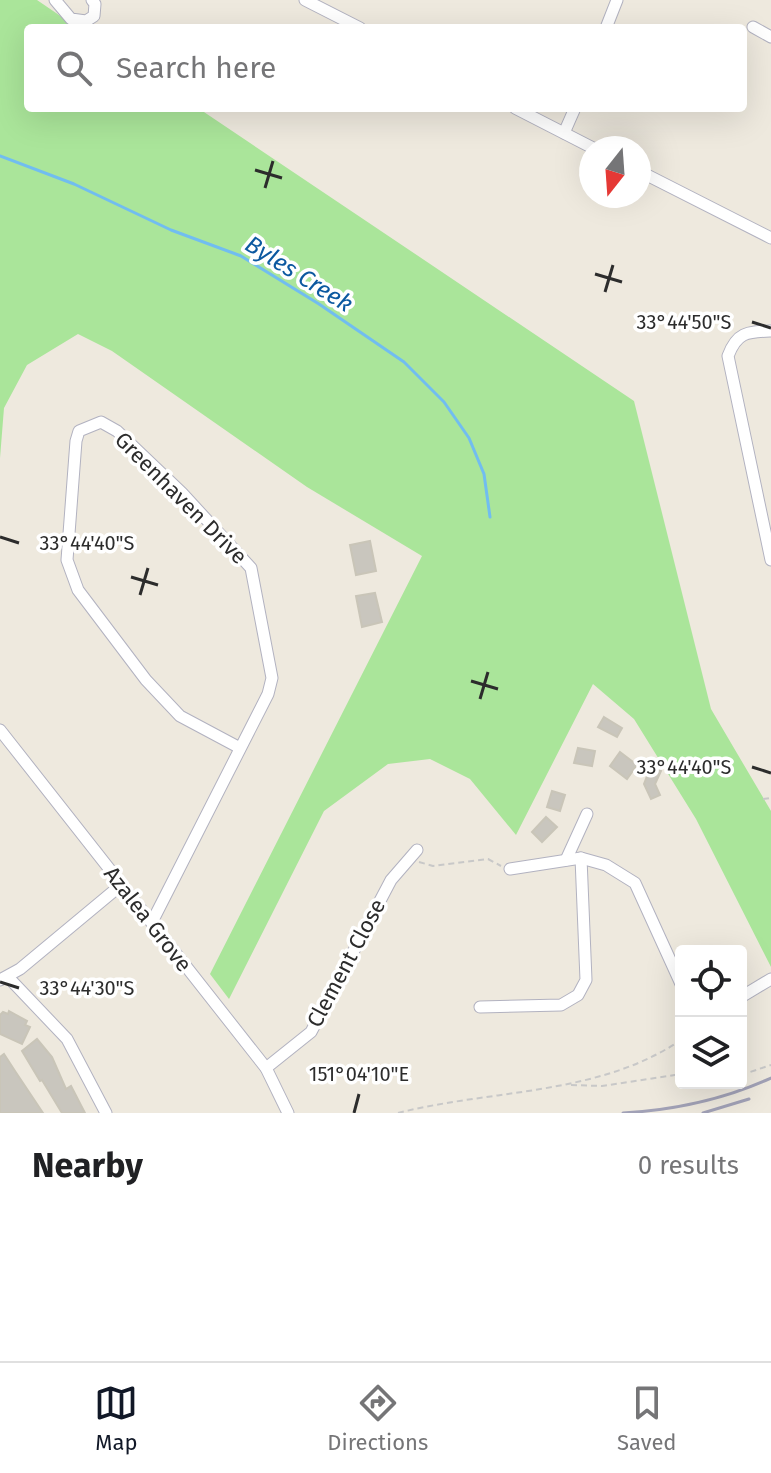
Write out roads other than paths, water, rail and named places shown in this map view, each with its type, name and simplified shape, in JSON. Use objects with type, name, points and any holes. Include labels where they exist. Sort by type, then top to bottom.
[{"type":"street","points":[[55,0],[71,19],[86,21],[94,16],[95,4],[92,0]]},
{"type":"street","points":[[305,0],[352,24]]},
{"type":"street","points":[[608,24],[617,0]]},
{"type":"street","points":[[753,27],[771,37]]},
{"type":"street","points":[[523,112],[579,141]]},
{"type":"street","points":[[564,133],[573,112]]},
{"type":"street","points":[[651,177],[771,238]]},
{"type":"street","points":[[771,331],[750,332],[734,341],[728,356],[771,560]]},
{"type":"street","name":"Greenhaven Drive","points":[[152,922],[268,694],[272,678],[251,568],[182,493],[117,431],[101,422],[79,431],[67,560],[78,590],[146,680],[180,716],[240,748]]},
{"type":"street","name":"Azalea Grove","points":[[0,730],[266,1068],[288,1113]]},
{"type":"street","points":[[566,860],[587,814]]},
{"type":"street","name":"Clement Close","points":[[266,1068],[311,1032],[391,880],[413,854]]},
{"type":"street","points":[[480,1007],[561,1005],[578,995],[586,980],[581,858]]},
{"type":"street","points":[[510,869],[581,858],[606,865],[635,883],[675,971]]},
{"type":"street","points":[[106,1113],[67,1039],[4,979],[121,885]]},
{"type":"street","points":[[747,993],[771,979]]},
{"type":"waterway","name":"Byles Creek","points":[[0,156],[74,184],[171,230],[241,256],[404,362],[444,402],[469,438],[484,474],[490,517]]},
{"type":"railway","points":[[623,1113],[699,1102],[771,1078]]},
{"type":"railway","points":[[703,1113],[749,1099]]}]
